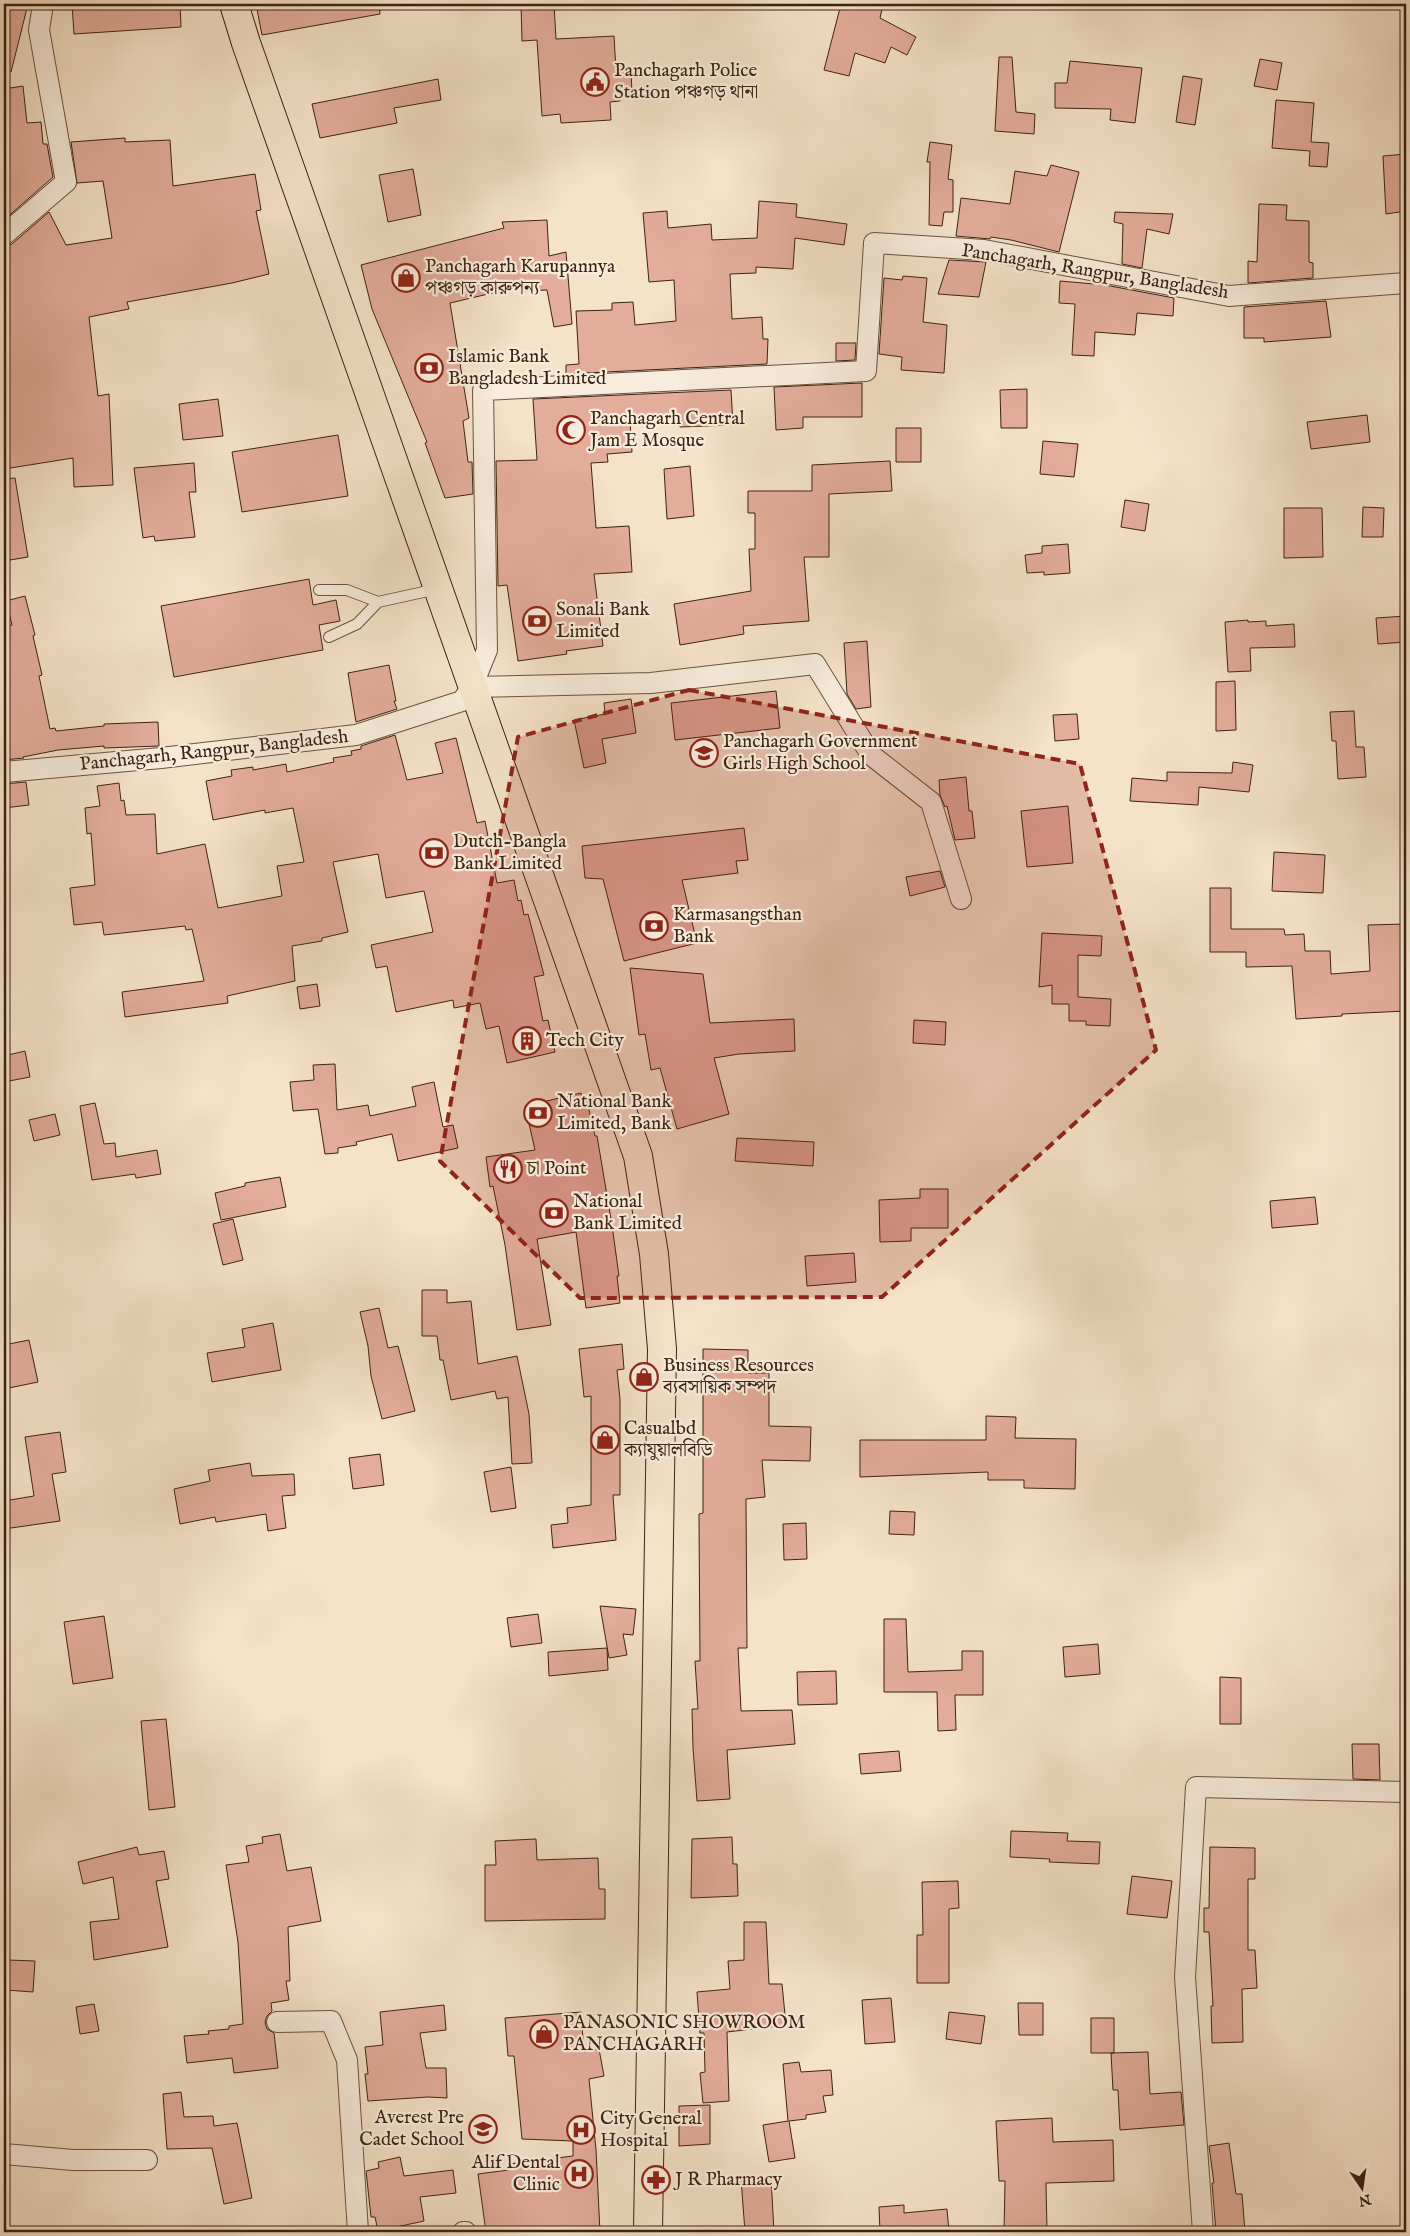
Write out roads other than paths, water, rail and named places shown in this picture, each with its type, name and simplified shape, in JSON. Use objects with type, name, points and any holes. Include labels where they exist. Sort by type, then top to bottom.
[{"type":"highway","points":[[234,4],[246,43],[638,1156],[654,1254],[662,1349],[648,2232]]},
{"type":"street","points":[[4,236],[66,182],[39,30],[43,4]]},
{"type":"street","name":"Panchagarh, Rangpur, Bangladesh","points":[[4,772],[171,757],[356,735],[462,701],[472,687],[487,650],[483,390],[866,371],[874,243],[984,250],[1229,296],[1406,283]]},
{"type":"street","points":[[472,687],[651,682],[815,664],[871,755],[931,802],[961,899]]},
{"type":"street","points":[[1202,2232],[1185,1977],[1196,1787],[1406,1792]]},
{"type":"street","points":[[278,2022],[331,2021],[347,2060],[358,2232]]},
{"type":"street","points":[[4,2154],[73,2160],[147,2160]]},
{"type":"lane","points":[[329,637],[357,624],[378,602],[438,588]]},
{"type":"lane","points":[[319,590],[347,590],[378,602]]},
{"type":"place","name":"Panchagarh Police Station পঞ্চগড় থানা","points":[[595,82]]},
{"type":"place","name":"Panchagarh Karupannya পঞ্চগড় কারুপন্য","points":[[406,278]]},
{"type":"place","name":"Islamic Bank Bangladesh Limited","points":[[429,368]]},
{"type":"place","name":"Panchagarh Central Jam E Mosque","points":[[571,430]]},
{"type":"place","name":"Sonali Bank Limited","points":[[537,621]]},
{"type":"place","name":"Panchagarh Government Girls High School","points":[[704,753]]},
{"type":"place","name":"Dutch-Bangla Bank Limited","points":[[434,853]]},
{"type":"place","name":"Karmasangsthan Bank","points":[[654,926]]},
{"type":"place","name":"Tech City","points":[[527,1041]]},
{"type":"place","name":"National Bank Limited, Bank","points":[[538,1113]]},
{"type":"place","name":"চা Point","points":[[508,1169]]},
{"type":"place","name":"National Bank Limited","points":[[554,1213]]},
{"type":"place","name":"Business Resources ব্যবসায়িক সম্পদ","points":[[644,1377]]},
{"type":"place","name":"Casualbd ক্যাযুয়ালবিডি","points":[[605,1440]]},
{"type":"place","name":"PANASONIC SHOWROOM PANCHAGARH","points":[[544,2034]]},
{"type":"place","name":"Averest Pre Cadet School","points":[[483,2129]]},
{"type":"place","name":"City General Hospital","points":[[581,2130]]},
{"type":"place","name":"Alif Dental Clinic","points":[[579,2174]]},
{"type":"place","name":"J R Pharmacy","points":[[656,2180]]}]
